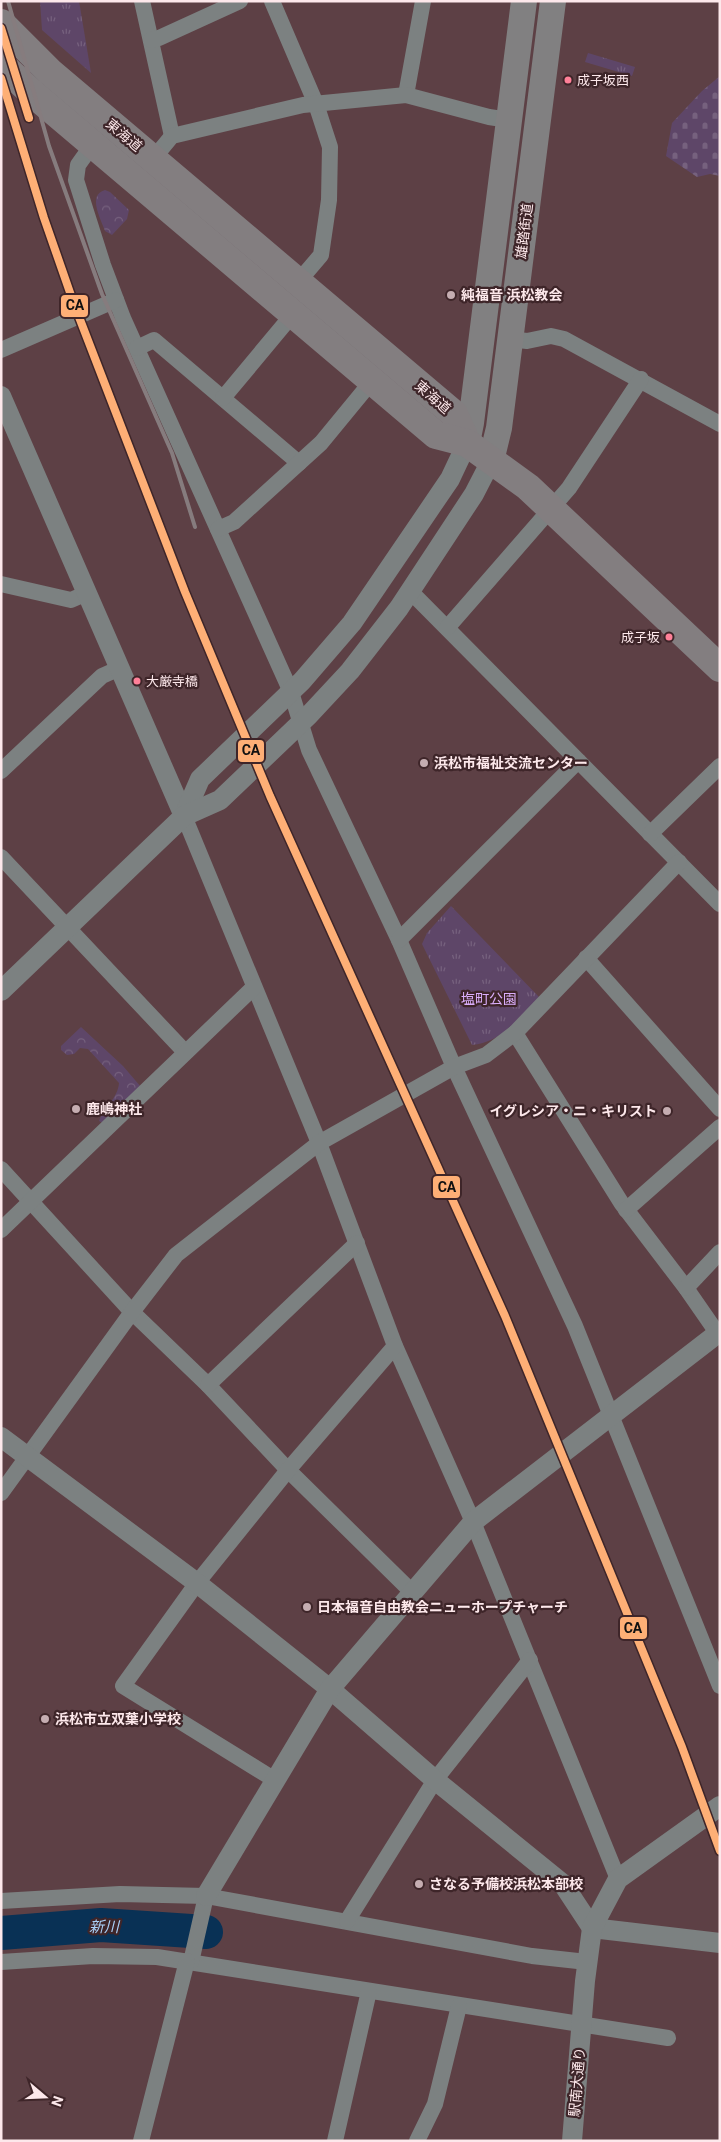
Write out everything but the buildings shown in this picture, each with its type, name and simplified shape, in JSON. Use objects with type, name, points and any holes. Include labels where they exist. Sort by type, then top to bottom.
[{"type":"highway","name":"東海道","points":[[1,23],[50,72],[454,414],[466,443]]},
{"type":"highway","name":"東海道","points":[[1,64],[436,435],[466,443]]},
{"type":"highway","points":[[466,443],[528,487],[720,668]]},
{"type":"main road","name":"雄踏街道","points":[[466,443],[524,1]]},
{"type":"main road","name":"雄踏街道","points":[[491,460],[499,428],[553,1]]},
{"type":"street","points":[[142,1],[172,136]]},
{"type":"street","points":[[151,40],[240,1]]},
{"type":"street","points":[[272,1],[316,104],[330,147],[329,200],[321,255],[298,282]]},
{"type":"street","points":[[406,96],[423,1]]},
{"type":"street","points":[[153,159],[172,136],[303,105],[406,96],[488,117],[509,120]]},
{"type":"street","points":[[93,144],[78,165],[76,180],[116,300],[291,692],[309,750],[399,940],[454,1067],[575,1326],[720,1686]]},
{"type":"street","points":[[1,350],[116,300]]},
{"type":"street","points":[[223,398],[293,314]]},
{"type":"street","points":[[510,339],[527,341],[544,337],[557,337],[720,424]]},
{"type":"street","points":[[137,348],[154,340],[299,463]]},
{"type":"street","points":[[447,628],[569,488],[640,380]]},
{"type":"street","points":[[218,529],[234,522],[321,443],[372,381]]},
{"type":"street","points":[[1,396],[184,816],[319,1143],[395,1346],[473,1522],[618,1879],[719,1806]]},
{"type":"street","points":[[184,816],[200,780],[291,692],[328,652],[375,592],[450,479],[466,443]]},
{"type":"street","points":[[1,991],[184,816],[220,800],[300,723],[363,656],[410,591],[474,494],[491,460]]},
{"type":"street","points":[[1,584],[71,600],[87,593]]},
{"type":"street","points":[[410,591],[720,904]]},
{"type":"street","points":[[1,771],[102,676],[120,668]]},
{"type":"street","points":[[399,940],[578,761]]},
{"type":"street","points":[[650,834],[720,766]]},
{"type":"street","points":[[1,857],[185,1052]]},
{"type":"street","points":[[1,1493],[132,1312],[176,1255],[319,1143],[454,1067],[486,1055],[515,1033],[679,862]]},
{"type":"street","points":[[586,958],[720,1109]]},
{"type":"street","points":[[1,1230],[254,987]]},
{"type":"street","points":[[142,2141],[205,1901],[330,1689],[473,1522],[610,1415],[718,1335],[686,1288],[626,1210],[515,1033]]},
{"type":"street","points":[[626,1210],[720,1127]]},
{"type":"street","points":[[1,1169],[33,1201],[132,1312],[208,1385],[288,1470],[413,1592]]},
{"type":"street","points":[[208,1385],[357,1243]]},
{"type":"street","points":[[686,1288],[720,1252]]},
{"type":"street","points":[[275,1780],[122,1686],[197,1583],[288,1470],[395,1346]]},
{"type":"street","points":[[1,1437],[197,1583],[330,1689],[435,1780],[563,1884],[592,1928],[720,1943]]},
{"type":"street","points":[[347,1921],[435,1780],[530,1660]]},
{"type":"street","name":"駅南大通り","points":[[572,2141],[592,1928],[618,1879]]},
{"type":"street","points":[[1,1901],[120,1894],[205,1901],[347,1921],[587,1967]]},
{"type":"street","points":[[1,1962],[102,1956],[191,1958],[369,1991],[668,2038]]},
{"type":"street","points":[[335,2141],[369,1991]]},
{"type":"street","points":[[416,2141],[435,2104],[459,2006]]},
{"type":"green space","points":[[40,1],[79,1],[91,73],[42,30]]},
{"type":"green space","points":[[588,53],[635,67],[632,76],[585,62]]},
{"type":"green space","points":[[720,76],[720,176],[710,174],[697,177],[666,156],[672,123],[702,91]]},
{"type":"green space","points":[[105,190],[110,192],[129,210],[127,219],[112,235],[105,231],[98,214],[96,202],[100,193]]},
{"type":"green space","name":"塩町公園","points":[[451,906],[540,998],[501,1034],[482,1043],[472,1045],[422,944],[427,933]]},
{"type":"green space","points":[[81,1027],[123,1066],[141,1087],[105,1124],[99,1121],[114,1098],[119,1083],[88,1049],[80,1048],[74,1054],[67,1055],[61,1050],[61,1046]]},
{"type":"waterway","name":"新川","points":[[1,1933],[101,1925],[206,1932]]},
{"type":"railway","points":[[8,1],[49,146],[102,294],[172,453],[195,527]]},
{"type":"transit line","name":"CA","points":[[1,28],[29,118]]},
{"type":"transit line","name":"CA","points":[[1,78],[44,218],[74,304],[185,592],[270,796],[505,1316],[682,1747],[720,1851]]},
{"type":"place","name":"成子坂西","points":[[568,80]]},
{"type":"place","name":"純福音 浜松教会","points":[[451,295]]},
{"type":"place","name":"成子坂","points":[[669,637]]},
{"type":"place","name":"大厳寺橋","points":[[137,681]]},
{"type":"place","name":"浜松市福祉交流センター","points":[[424,763]]},
{"type":"place","name":"鹿嶋神社","points":[[76,1109]]},
{"type":"place","name":"イグレシア・ニ・キリスト","points":[[667,1111]]},
{"type":"place","name":"日本福音自由教会ニューホープチャーチ","points":[[307,1607]]},
{"type":"place","name":"浜松市立双葉小学校","points":[[45,1719]]},
{"type":"place","name":"さなる予備校浜松本部校","points":[[419,1884]]}]
